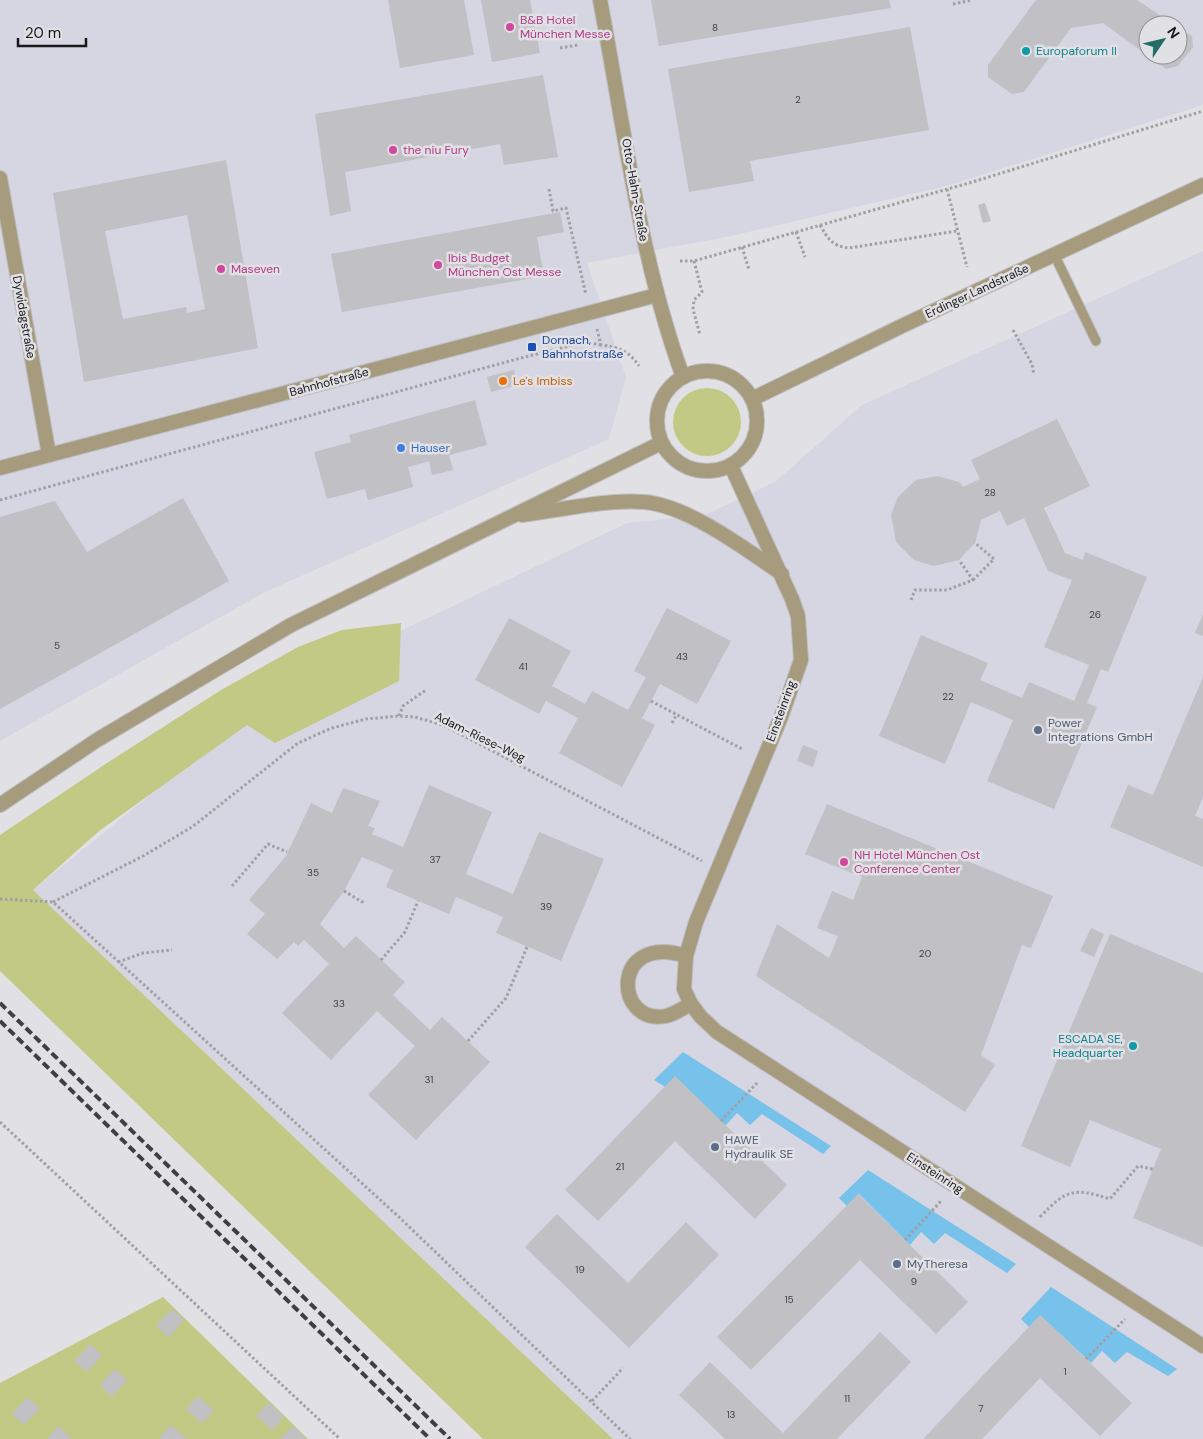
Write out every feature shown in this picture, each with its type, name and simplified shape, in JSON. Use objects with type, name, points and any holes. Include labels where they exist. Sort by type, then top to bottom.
[{"type":"street","name":"Otto-Hahn-Straße","points":[[600,0],[647,254],[657,295],[683,377]]},
{"type":"street","name":"Dywidagstraße","points":[[0,178],[49,456]]},
{"type":"street","name":"Erdinger Landstraße","points":[[752,399],[1054,254],[1203,185]]},
{"type":"street","name":"Bahnhofstraße","points":[[0,468],[657,295]]},
{"type":"street","points":[[696,372],[722,373],[735,379],[752,399],[758,425],[755,437],[750,449],[731,466],[711,472],[691,470],[669,455],[661,443],[656,418],[659,406],[664,394],[683,377],[696,372]]},
{"type":"street","points":[[0,805],[98,740],[291,626],[661,443]]},
{"type":"street","name":"Einsteinring","points":[[731,466],[782,574],[798,616],[801,660],[777,725],[696,922],[686,956],[684,989],[691,1004],[701,1017],[717,1032],[1203,1346]]},
{"type":"street","points":[[512,516],[619,502],[647,502],[692,517],[782,574]]},
{"type":"street","points":[[686,956],[662,952],[645,955],[632,966],[629,974],[628,992],[636,1007],[651,1016],[668,1016],[691,1004]]},
{"type":"street","points":[[1186,1335],[1203,1335]]},
{"type":"lane","points":[[1054,254],[1096,341]]},
{"type":"path","points":[[953,4],[972,0]]},
{"type":"path","points":[[560,48],[578,45]]},
{"type":"path","points":[[680,261],[694,261],[947,189],[1203,111]]},
{"type":"path","points":[[549,189],[552,211],[566,208],[584,289],[601,345]]},
{"type":"path","points":[[947,189],[967,267]]},
{"type":"path","points":[[820,225],[830,242],[849,248],[958,231]]},
{"type":"path","points":[[796,232],[804,258]]},
{"type":"path","points":[[742,247],[748,270]]},
{"type":"path","points":[[694,261],[702,292],[694,300],[693,309],[700,335]]},
{"type":"path","points":[[1013,330],[1032,364],[1034,375]]},
{"type":"path","points":[[0,500],[585,342],[616,347],[631,354],[638,366]]},
{"type":"path","points":[[911,600],[915,590],[947,590],[973,580],[994,559],[975,543]]},
{"type":"path","points":[[959,560],[973,580]]},
{"type":"path","points":[[398,716],[403,706],[426,690]]},
{"type":"path","points":[[651,700],[744,750]]},
{"type":"path","points":[[672,723],[677,714]]},
{"type":"path","name":"Adam-Riese-Weg","points":[[53,902],[143,856],[192,827],[298,742],[332,728],[366,719],[398,716],[415,717],[442,725],[718,870]]},
{"type":"path","points":[[232,886],[268,844],[287,852]]},
{"type":"path","points":[[344,891],[364,903]]},
{"type":"path","points":[[0,899],[53,902],[399,1217],[630,1439]]},
{"type":"path","points":[[380,960],[405,932],[418,901]]},
{"type":"path","points":[[468,1041],[506,998],[527,946]]},
{"type":"path","points":[[118,962],[143,953],[172,950]]},
{"type":"path","points":[[721,1121],[757,1083]]},
{"type":"path","points":[[0,1122],[340,1439]]},
{"type":"path","points":[[1040,1217],[1054,1203],[1070,1192],[1088,1192],[1110,1199],[1138,1166],[1153,1169]]},
{"type":"path","points":[[905,1240],[941,1201]]},
{"type":"path","points":[[1086,1359],[1125,1319]]},
{"type":"path","points":[[592,1401],[623,1368]]},
{"type":"shaded area","points":[[0,0],[1203,0],[1203,105],[950,185],[731,236],[587,263],[626,377],[609,439],[263,593],[0,741]]},
{"type":"shaded area","points":[[1203,251],[1203,1439],[613,1439],[33,890],[285,686],[627,523],[705,515],[775,482],[862,405]]},
{"type":"green space","points":[[700,388],[714,388],[726,393],[736,403],[741,415],[741,429],[736,441],[726,451],[714,456],[700,456],[688,451],[678,441],[673,429],[673,415],[678,403],[688,393]]},
{"type":"green space","points":[[401,623],[399,681],[275,743],[247,725],[99,831],[33,890],[613,1439],[483,1439],[0,971],[0,835],[107,763],[221,690],[298,647],[342,630]]},
{"type":"green space","points":[[163,1297],[308,1439],[0,1439],[0,1383]]},
{"type":"water","points":[[683,1052],[831,1146],[823,1154],[762,1114],[750,1125],[737,1113],[726,1125],[654,1080]]},
{"type":"water","points":[[868,1170],[1016,1264],[1007,1273],[945,1233],[934,1244],[921,1232],[910,1245],[859,1194],[847,1206],[839,1198]]},
{"type":"water","points":[[1051,1287],[1177,1369],[1168,1376],[1127,1352],[1115,1363],[1102,1351],[1091,1363],[1041,1316],[1029,1327],[1021,1319]]},
{"type":"building","points":[[388,0],[464,0],[474,55],[400,68]]},
{"type":"building","name":"B&B Hotel München Messe","points":[[481,0],[530,0],[540,53],[492,62]]},
{"type":"building","points":[[651,0],[889,0],[891,8],[659,46]]},
{"type":"building","name":"Europaforum II","points":[[1036,0],[1137,0],[1160,15],[1138,15],[1138,49],[1103,23],[1071,28],[1024,92],[1012,94],[988,77],[988,65]]},
{"type":"building","points":[[910,27],[929,130],[750,161],[754,181],[689,192],[668,69]]},
{"type":"building","name":"Europaforum II","points":[[1188,33],[1192,36],[1193,47],[1188,53]]},
{"type":"building","name":"Europaforum II","points":[[1161,65],[1179,65],[1178,66],[1166,69]]},
{"type":"building","name":"the niu Fury","points":[[543,75],[558,157],[504,165],[500,144],[345,172],[351,211],[330,216],[315,114]]},
{"type":"building","name":"Maseven","points":[[226,160],[258,348],[84,382],[53,193]],"holes":[[[187,215],[205,309],[187,313],[186,307],[123,319],[105,231]]]},
{"type":"building","points":[[985,203],[991,221],[983,223],[978,205]]},
{"type":"building","name":"Ibis Budget München Ost Messe","points":[[560,212],[564,232],[537,237],[544,276],[342,312],[331,254]]},
{"type":"building","name":"Le's Imbiss","points":[[514,370],[518,385],[491,392],[487,377]]},
{"type":"building","name":"Hauser","points":[[475,400],[487,445],[449,455],[453,470],[432,475],[429,461],[408,467],[413,487],[368,500],[365,489],[327,499],[314,452],[351,442],[349,435]]},
{"type":"building","points":[[1057,419],[1090,486],[1044,508],[1065,553],[1083,560],[1085,552],[1147,577],[1108,672],[1101,669],[1087,703],[1097,707],[1054,809],[987,781],[1013,720],[971,702],[945,764],[879,736],[921,635],[988,663],[980,680],[1022,698],[1029,682],[1074,701],[1089,665],[1044,647],[1072,580],[1048,571],[1024,518],[1007,526],[1000,511],[981,520],[975,543],[959,560],[934,566],[914,560],[896,542],[891,515],[898,497],[916,480],[938,476],[959,482],[963,487],[980,479],[971,460]]},
{"type":"building","points":[[183,498],[229,581],[0,709],[0,517],[55,501],[87,552]]},
{"type":"building","points":[[667,608],[731,641],[697,704],[660,684],[642,718],[655,725],[622,787],[559,753],[578,718],[546,701],[539,714],[475,680],[509,618],[571,651],[552,686],[585,704],[592,691],[628,710],[646,677],[634,671]]},
{"type":"building","points":[[1203,614],[1203,636],[1195,633]]},
{"type":"building","points":[[1203,677],[1203,797],[1195,816],[1203,819],[1203,867],[1110,827],[1128,785],[1153,795]]},
{"type":"building","points":[[803,745],[818,751],[813,767],[797,761]]},
{"type":"building","points":[[429,785],[492,812],[466,874],[513,894],[539,832],[604,859],[561,961],[496,933],[503,917],[456,897],[449,914],[386,887],[393,870],[362,857],[344,891],[320,924],[344,948],[356,936],[405,982],[393,995],[430,1030],[442,1017],[490,1062],[416,1140],[368,1095],[415,1046],[377,1011],[331,1060],[282,1013],[329,964],[304,940],[298,946],[294,942],[277,959],[247,934],[265,914],[249,900],[286,856],[311,803],[332,813],[343,788],[380,801],[368,826],[375,828],[372,834],[403,847]]},
{"type":"building","points":[[827,804],[1053,896],[1031,948],[1022,945],[981,1055],[995,1065],[965,1112],[756,976],[777,924],[829,958],[838,936],[817,928],[832,891],[853,900],[862,877],[805,854]]},
{"type":"building","points":[[1091,928],[1104,934],[1094,957],[1080,951]]},
{"type":"building","name":"ESCADA SE, Headquarter","points":[[1110,934],[1203,973],[1203,1247],[1133,1218],[1161,1149],[1090,1120],[1070,1167],[1021,1146]]},
{"type":"building","points":[[675,1076],[787,1185],[755,1219],[675,1141],[598,1221],[565,1190]]},
{"type":"building","points":[[858,1194],[968,1302],[936,1334],[860,1260],[751,1370],[717,1337]]},
{"type":"building","points":[[557,1214],[628,1283],[686,1222],[719,1255],[629,1348],[525,1247]]},
{"type":"building","points":[[172,1309],[184,1320],[169,1337],[156,1326]]},
{"type":"building","points":[[1040,1315],[1132,1403],[1100,1436],[1040,1378],[982,1439],[923,1439]]},
{"type":"building","points":[[880,1332],[911,1362],[837,1439],[725,1439],[679,1395],[710,1362],[783,1433]]},
{"type":"building","points":[[90,1344],[102,1355],[87,1372],[74,1361]]},
{"type":"building","points":[[115,1369],[127,1380],[112,1397],[100,1385]]},
{"type":"building","points":[[198,1396],[214,1411],[202,1423],[186,1409]]},
{"type":"building","points":[[27,1397],[40,1408],[24,1425],[12,1414]]},
{"type":"building","points":[[269,1403],[284,1417],[272,1430],[256,1415]]},
{"type":"building","points":[[171,1425],[186,1439],[159,1438]]},
{"type":"building","points":[[59,1426],[71,1438],[47,1439]]},
{"type":"building","points":[[293,1426],[306,1439],[280,1439]]},
{"type":"railway","points":[[0,1003],[450,1439]]},
{"type":"railway","points":[[0,1021],[430,1439]]},
{"type":"place","name":"B&B Hotel München Messe","points":[[510,27]]},
{"type":"place","name":"Europaforum II","points":[[1026,51]]},
{"type":"place","name":"the niu Fury","points":[[393,150]]},
{"type":"place","name":"Ibis Budget München Ost Messe","points":[[438,265]]},
{"type":"place","name":"Maseven","points":[[221,269]]},
{"type":"place","name":"Dornach, Bahnhofstraße","points":[[532,347]]},
{"type":"place","name":"Le's Imbiss","points":[[503,381]]},
{"type":"place","name":"Hauser","points":[[401,448]]},
{"type":"place","name":"Power Integrations GmbH","points":[[1038,730]]},
{"type":"place","name":"NH Hotel München Ost Conference Center","points":[[844,862]]},
{"type":"place","name":"ESCADA SE, Headquarter","points":[[1133,1046]]},
{"type":"place","name":"HAWE Hydraulik SE","points":[[715,1147]]},
{"type":"place","name":"MyTheresa","points":[[897,1264]]}]
